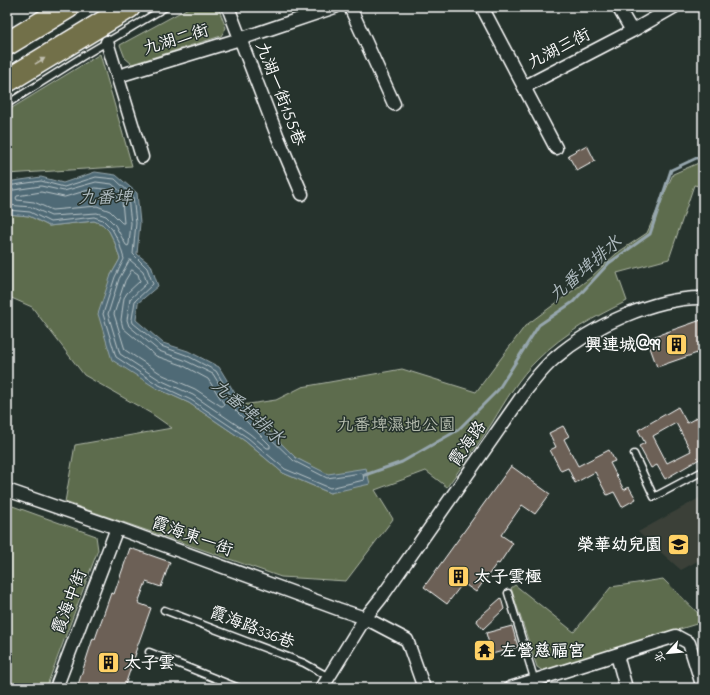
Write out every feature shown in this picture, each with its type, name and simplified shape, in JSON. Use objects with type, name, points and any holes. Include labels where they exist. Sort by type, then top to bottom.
[{"type":"highway","points":[[7,44],[68,7]]},
{"type":"highway","points":[[7,81],[129,7]]},
{"type":"street","name":"九湖一街155巷","points":[[228,7],[277,135],[302,194]]},
{"type":"street","name":"九湖二街","points":[[118,76],[240,39],[335,7]]},
{"type":"street","points":[[350,7],[394,104]]},
{"type":"street","points":[[482,7],[556,148]]},
{"type":"street","points":[[618,7],[632,31]]},
{"type":"street","name":"九湖三街","points":[[524,87],[632,31],[674,7]]},
{"type":"street","points":[[107,42],[142,156]]},
{"type":"street","name":"霞海路","points":[[322,688],[365,618],[381,598],[527,389],[542,371],[556,357],[585,337],[634,311],[664,303],[693,298],[703,298]]},
{"type":"street","name":"霞海東一街","points":[[7,490],[117,528],[365,618],[408,640],[424,688]]},
{"type":"street","name":"霞海中街","points":[[56,688],[117,528]]},
{"type":"street","points":[[510,688],[536,684],[676,636],[689,643],[703,688]]},
{"type":"street","points":[[617,655],[626,688]]},
{"type":"lane","points":[[7,104],[166,7]]},
{"type":"lane","points":[[634,454],[654,496],[703,471]]},
{"type":"lane","points":[[508,593],[536,684]]},
{"type":"lane","name":"霞海路336巷","points":[[164,610],[304,663],[328,677]]},
{"type":"lane","points":[[149,652],[239,688]]},
{"type":"shaded area","name":"榮華幼兒園","points":[[703,496],[703,558],[681,570],[638,532]]},
{"type":"green space","points":[[190,7],[218,7],[226,28],[221,36],[132,64],[125,58],[120,45]]},
{"type":"green space","points":[[100,54],[132,166],[7,174],[7,111]]},
{"type":"green space","name":"九番埤濕地公園","points":[[703,161],[703,187],[694,185],[669,259],[617,273],[627,301],[569,333],[531,366],[513,389],[487,431],[447,487],[426,471],[375,490],[393,519],[346,581],[281,577],[65,502],[75,445],[172,428],[152,414],[84,375],[32,307],[7,296],[7,214],[29,216],[49,226],[94,221],[102,224],[109,231],[120,259],[111,275],[156,388],[189,403],[245,441],[283,473],[330,493],[366,469],[328,475],[296,458],[242,405],[276,400],[302,387],[402,369],[476,392],[525,326],[590,278],[617,253],[647,233],[673,174]]},
{"type":"green space","points":[[7,504],[96,536],[98,550],[46,688],[7,688]]},
{"type":"green space","points":[[663,579],[703,618],[703,622],[543,671],[537,667],[511,588],[515,585],[574,632],[611,587]]},
{"type":"water","name":"九番埤","points":[[95,172],[116,175],[137,193],[140,223],[137,254],[151,265],[158,286],[138,303],[136,320],[163,343],[188,351],[219,367],[242,405],[296,458],[328,474],[366,468],[370,484],[330,493],[283,473],[245,441],[189,403],[156,388],[112,360],[98,314],[111,275],[120,259],[109,231],[102,224],[94,221],[49,226],[29,216],[7,214],[7,182],[41,177],[63,183]]},
{"type":"building","points":[[587,145],[595,161],[577,171],[568,155]]},
{"type":"building","name":"興連城@99","points":[[701,320],[703,325],[703,351],[657,367],[647,339]]},
{"type":"building","points":[[678,407],[687,423],[703,414],[703,457],[665,479],[657,465],[651,468],[639,446],[645,443],[638,430]],"holes":[[[676,423],[691,451],[667,463],[653,436]]]},
{"type":"building","points":[[563,426],[569,436],[564,439],[578,466],[609,450],[615,461],[610,463],[624,490],[629,487],[636,499],[622,507],[614,492],[607,495],[595,472],[575,483],[568,468],[561,471],[550,450],[556,447],[549,433]]},
{"type":"building","points":[[511,466],[550,494],[535,514],[522,505],[501,535],[513,543],[499,564],[497,563],[476,592],[463,583],[447,604],[424,587]]},
{"type":"building","points":[[130,548],[170,562],[161,587],[146,582],[138,603],[151,608],[124,688],[77,688],[93,638],[95,639],[111,593],[114,594]]},
{"type":"building","points":[[501,598],[504,609],[483,629],[476,620]]},
{"type":"building","points":[[512,626],[518,647],[492,654],[486,633]]},
{"type":"waterway","name":"九番埤排水","points":[[365,475],[402,462],[458,430],[498,390],[539,325],[573,302],[609,263],[650,234],[671,170],[703,155]]},
{"type":"place","name":"興連城@99","points":[[676,345]]},
{"type":"place","name":"榮華幼兒園","points":[[678,545]]},
{"type":"place","name":"太子雲極","points":[[459,577]]},
{"type":"place","name":"左營慈福宮","points":[[485,651]]},
{"type":"place","name":"太子雲","points":[[108,663]]}]
